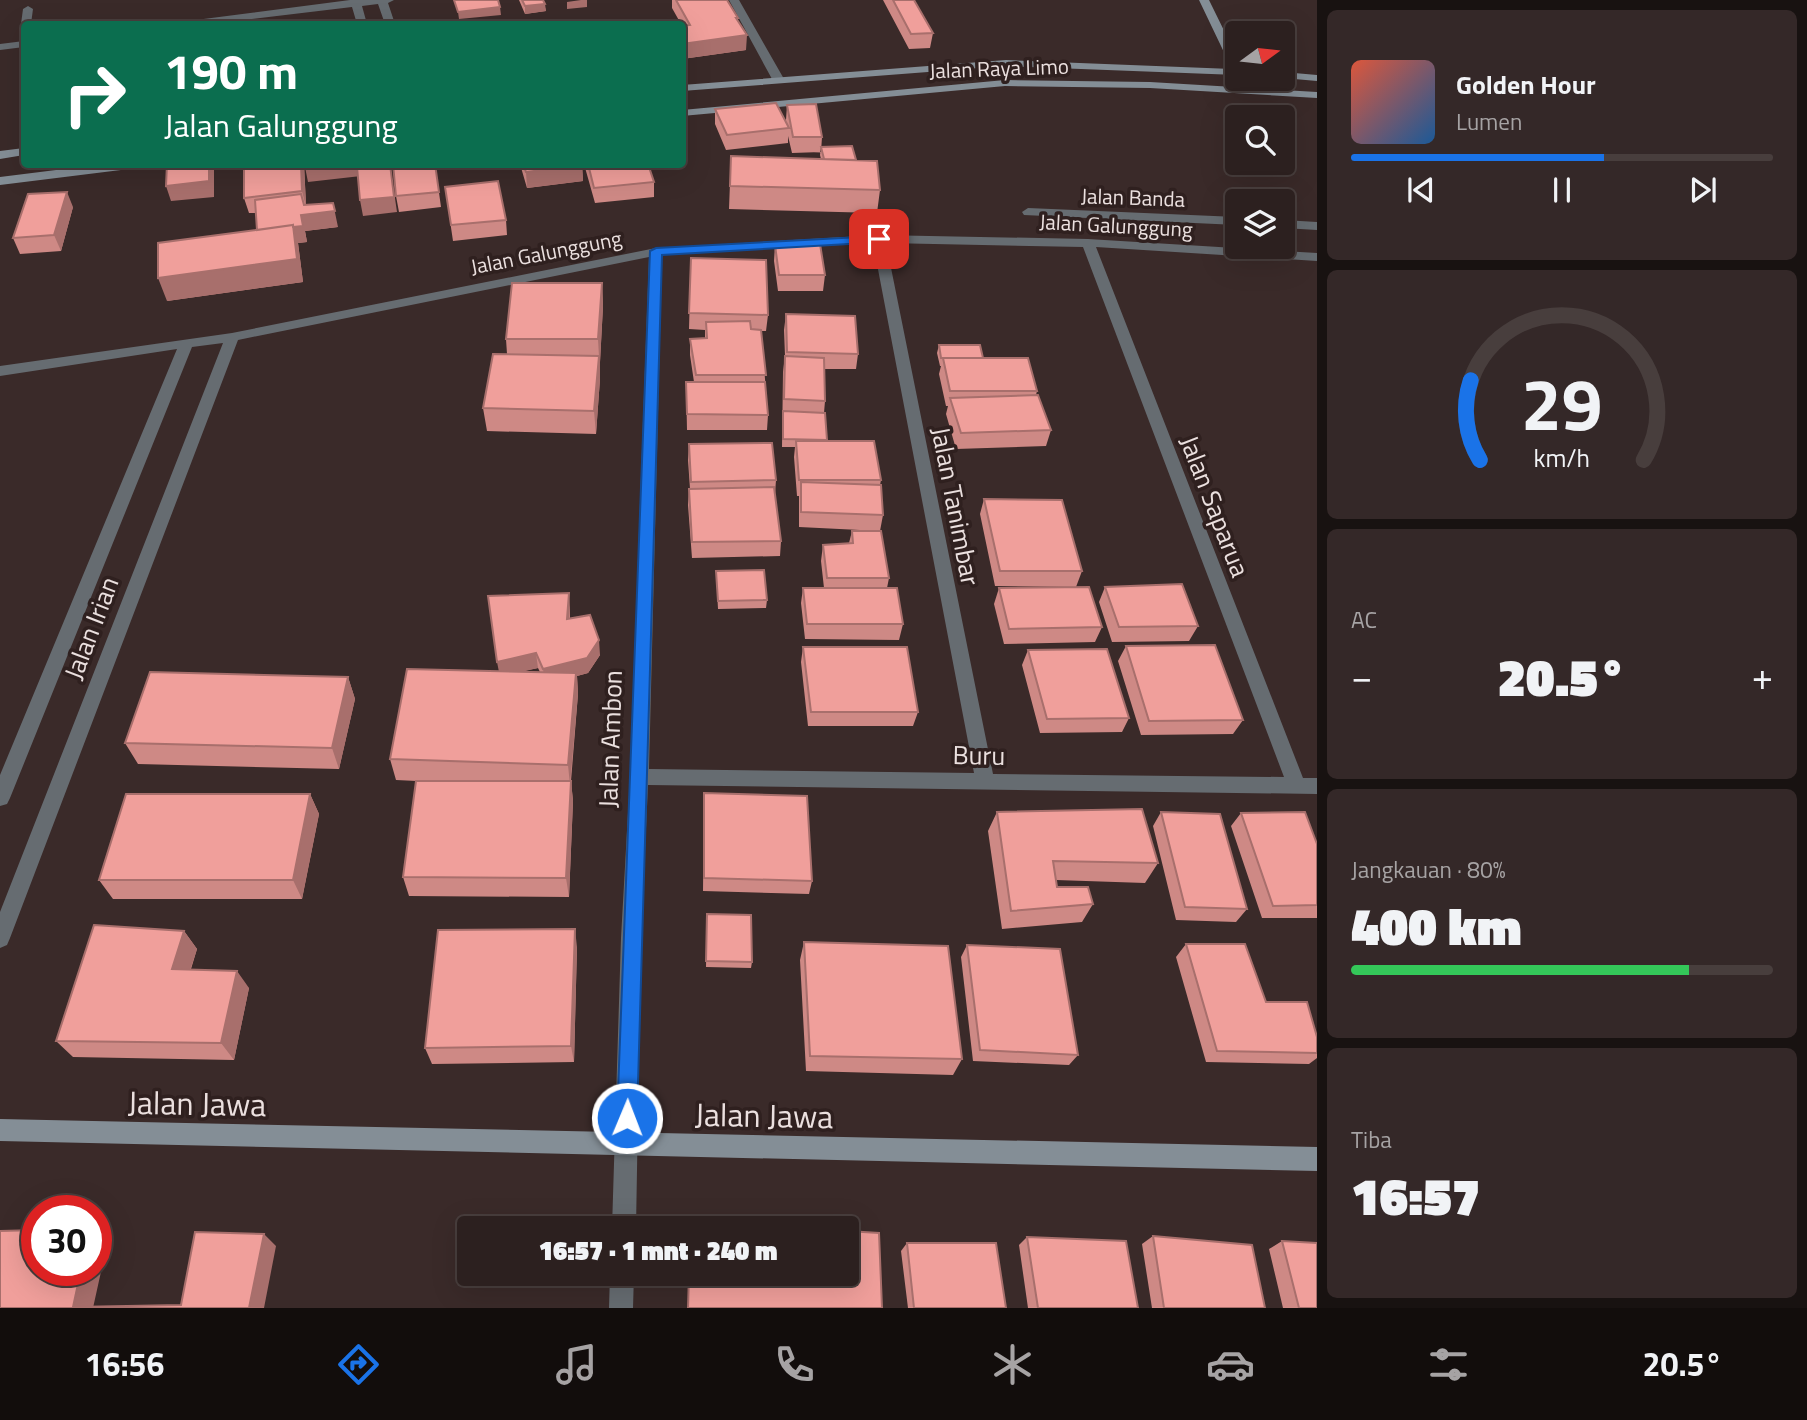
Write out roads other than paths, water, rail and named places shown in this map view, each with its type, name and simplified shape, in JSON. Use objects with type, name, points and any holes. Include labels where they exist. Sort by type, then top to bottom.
[{"type":"main road","points":[[1204,0],[1225,45]]},
{"type":"main road","name":"Jalan Raya Limo","points":[[686,88],[1006,63],[1225,70]]},
{"type":"main road","points":[[1295,76],[1317,78]]},
{"type":"main road","name":"Jalan Raya Limo","points":[[686,113],[1005,83],[1225,84]]},
{"type":"main road","name":"Jalan Raya Limo","points":[[1290,91],[1317,95]]},
{"type":"main road","points":[[0,155],[21,152]]},
{"type":"main road","points":[[0,181],[105,168]]},
{"type":"main road","name":"Jalan Jawa","points":[[0,1130],[1317,1159]]},
{"type":"street","points":[[382,0],[389,21]]},
{"type":"street","points":[[211,21],[389,0]]},
{"type":"street","points":[[734,0],[778,79]]},
{"type":"street","points":[[355,2],[361,21]]},
{"type":"street","points":[[26,21],[28,9]]},
{"type":"street","points":[[0,47],[21,43]]},
{"type":"street","name":"Jalan Banda","points":[[1028,212],[1225,220]]},
{"type":"street","points":[[1295,225],[1317,226]]},
{"type":"street","name":"Jalan Galunggung","points":[[0,371],[232,337],[656,251],[879,239],[1088,243],[1317,257]]},
{"type":"street","name":"Jalan Tanimbar","points":[[879,239],[985,781]]},
{"type":"street","name":"Jalan Saparua","points":[[1088,243],[1297,786]]},
{"type":"street","name":"Jalan Ambon","points":[[624,1216],[631,938],[639,776],[656,251]]},
{"type":"street","name":"Jalan Irian","points":[[0,938],[232,337]]},
{"type":"street","name":"Jalan Irian","points":[[0,798],[186,345]]},
{"type":"street","name":"Buru","points":[[639,776],[1317,786]]},
{"type":"street","points":[[621,1308],[622,1286]]}]
